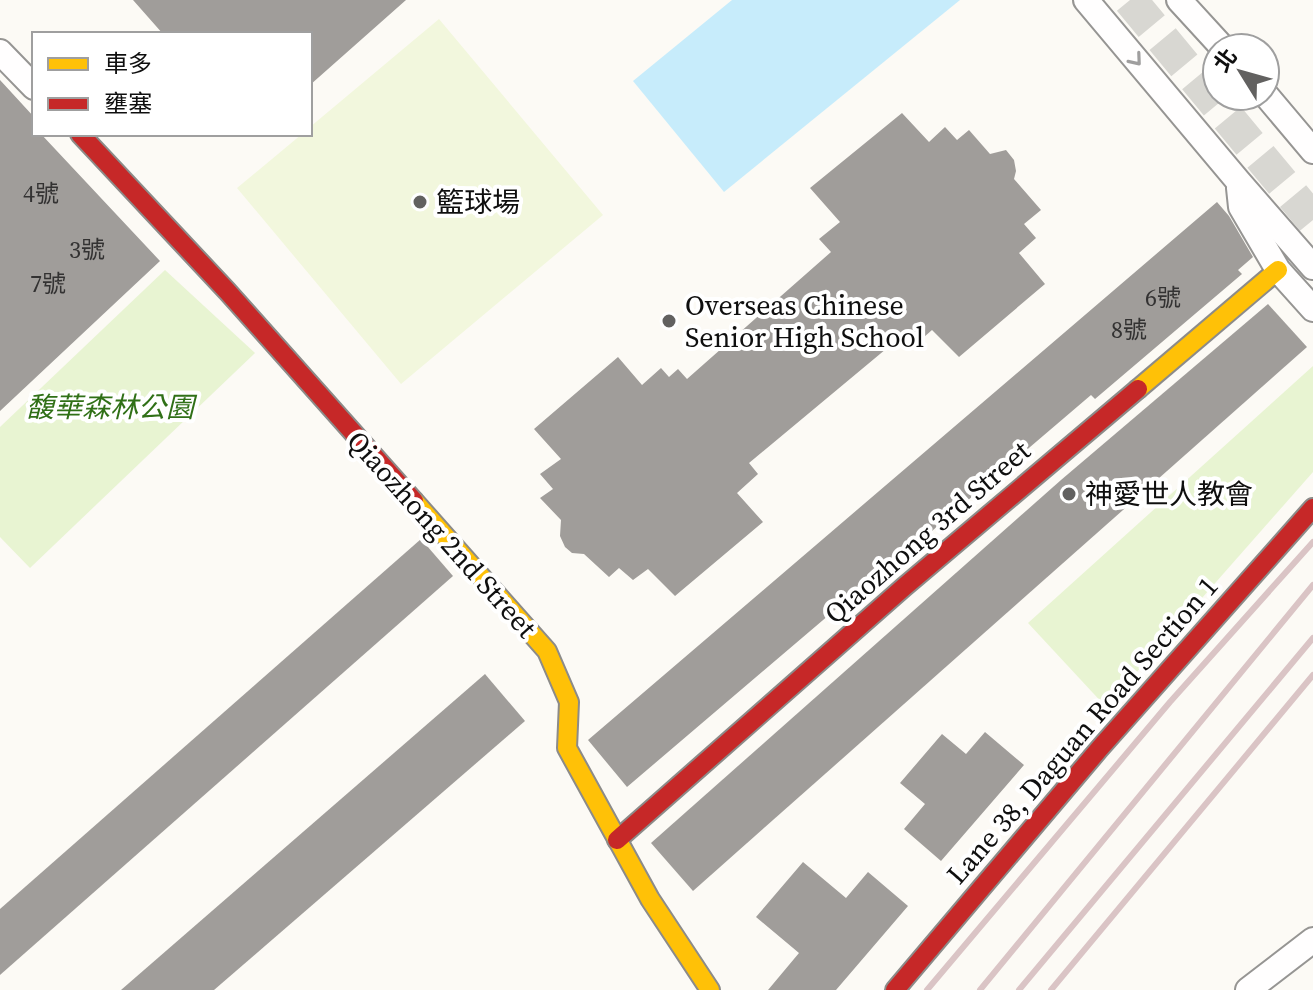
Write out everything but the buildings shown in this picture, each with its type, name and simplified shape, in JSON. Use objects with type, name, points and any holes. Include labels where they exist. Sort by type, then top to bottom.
[{"type":"street","points":[[1086,0],[1313,267]]},
{"type":"street","points":[[1179,0],[1208,32]]},
{"type":"street","points":[[0,52],[32,85]]},
{"type":"street","points":[[1280,112],[1313,151]]},
{"type":"street","name":"Qiaozhong 2nd Street","points":[[82,136],[227,291],[547,651],[569,702],[567,748],[650,899],[710,990]]},
{"type":"street","points":[[1238,181],[1241,207],[1278,270],[1313,309]]},
{"type":"street","name":"Qiaozhong 3rd Street","points":[[617,840],[904,587],[1278,270]]},
{"type":"street","name":"Lane 38, Daguan Road Section 1","points":[[895,990],[1100,748],[1313,508]]},
{"type":"street","points":[[1248,990],[1313,940]]},
{"type":"green space","name":"籃球場","points":[[439,19],[603,215],[401,384],[237,188],[300,136],[312,136],[312,125]]},
{"type":"green space","name":"馥華森林公園","points":[[165,270],[255,353],[30,568],[0,537],[0,427]]},
{"type":"green space","points":[[1313,366],[1313,472],[1106,707],[1028,623]]},
{"type":"water","points":[[732,0],[960,0],[724,192],[633,81]]},
{"type":"tunnel","points":[[1130,0],[1313,220]]},
{"type":"railway","points":[[927,990],[1170,702],[1313,542]]},
{"type":"railway","points":[[980,990],[1313,585]]},
{"type":"railway","points":[[1019,990],[1313,638]]},
{"type":"railway","points":[[1051,990],[1313,675]]},
{"type":"traffic: slow","points":[[1138,389],[1278,270]]},
{"type":"traffic: slow","points":[[414,501],[547,651],[569,702],[567,748],[650,899],[710,990]]},
{"type":"traffic: jam","points":[[82,136],[227,291],[414,501]]},
{"type":"traffic: jam","points":[[617,840],[904,587],[1138,389]]},
{"type":"traffic: jam","points":[[895,990],[1100,748],[1313,508]]},
{"type":"place","name":"籃球場","points":[[420,202]]},
{"type":"place","name":"Overseas Chinese Senior High School","points":[[669,321]]},
{"type":"place","name":"神愛世人教會","points":[[1069,494]]}]
